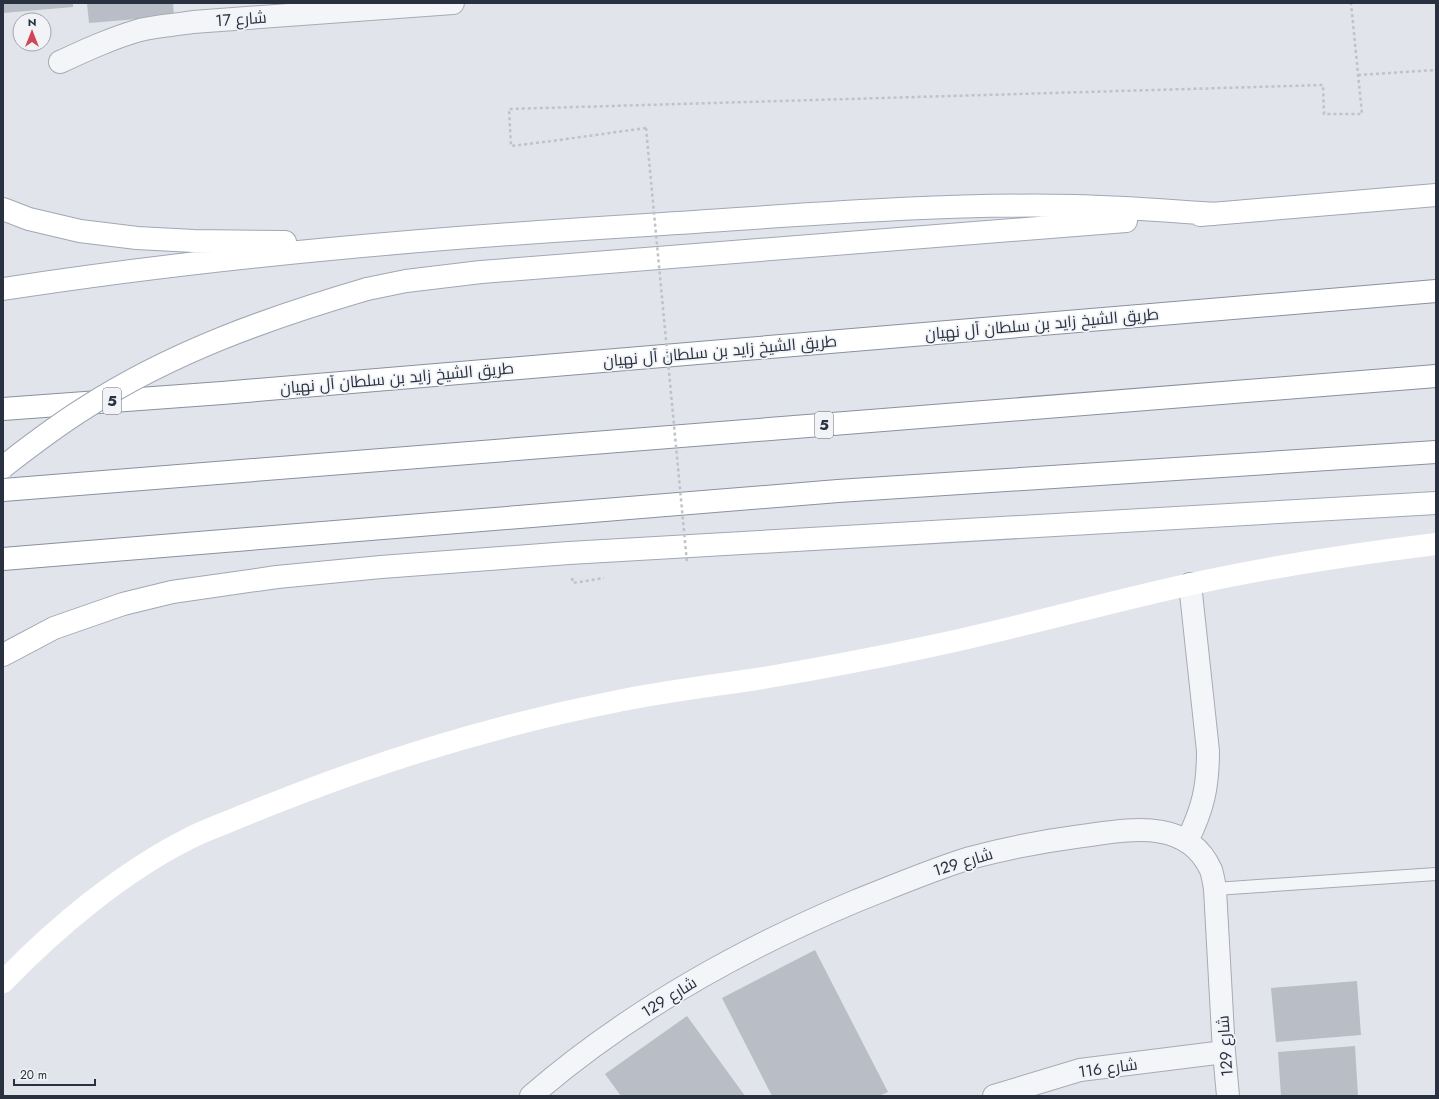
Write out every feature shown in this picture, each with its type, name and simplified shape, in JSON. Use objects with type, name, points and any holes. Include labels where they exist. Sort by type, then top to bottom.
[{"type":"main road","points":[[3,467],[44,436],[85,408],[133,380],[222,337],[295,310],[367,289],[406,281],[481,272],[1436,196]]},
{"type":"main road","points":[[3,289],[111,272],[394,243],[530,232],[783,216],[981,207],[1075,206],[1215,214]]},
{"type":"main road","points":[[3,209],[29,219],[80,231],[137,238],[194,241],[394,243]]},
{"type":"main road","name":"طريق الشيخ زايد بن سلطان آل نهيان","points":[[3,409],[222,393],[1436,291]]},
{"type":"main road","name":"5","points":[[3,490],[1436,376]]},
{"type":"main road","points":[[3,559],[838,491],[1436,452]]},
{"type":"main road","points":[[3,654],[54,628],[123,604],[172,592],[277,577],[381,567],[569,553],[1436,503]]},
{"type":"main road","points":[[3,982],[49,937],[82,910],[147,863],[191,837],[306,790],[395,759],[468,737],[616,701],[767,677],[931,647],[1190,584],[1290,565],[1436,544]]},
{"type":"street","name":"شارع 17","points":[[60,62],[117,37],[142,30],[192,22],[453,3]]},
{"type":"street","points":[[1187,841],[1197,821],[1204,799],[1208,775],[1208,751],[1190,584]]},
{"type":"street","name":"شارع 129","points":[[531,1096],[558,1073],[610,1034],[664,998],[720,966],[815,919],[921,875],[970,859],[1019,846],[1094,834],[1150,829],[1170,832],[1187,841],[1201,854],[1211,871],[1215,889],[1224,1052],[1228,1096]]},
{"type":"street","name":"شارع 116","points":[[994,1096],[1080,1070],[1224,1052]]},
{"type":"lane","points":[[1215,889],[1436,874]]},
{"type":"path","points":[[687,563],[646,128],[511,146],[509,109],[1323,85],[1324,114],[1362,114],[1351,3]]},
{"type":"path","points":[[1358,75],[1436,70]]},
{"type":"building","points":[[3,3],[73,3],[73,7],[3,13]]},
{"type":"building","points":[[87,3],[173,3],[174,16],[89,23]]},
{"type":"building","points":[[815,950],[888,1092],[879,1096],[772,1096],[722,998]]},
{"type":"building","points":[[1357,981],[1361,1035],[1276,1042],[1271,988]]},
{"type":"building","points":[[687,1016],[745,1096],[621,1096],[605,1074]]},
{"type":"building","points":[[1355,1046],[1358,1096],[1281,1096],[1278,1052]]}]
